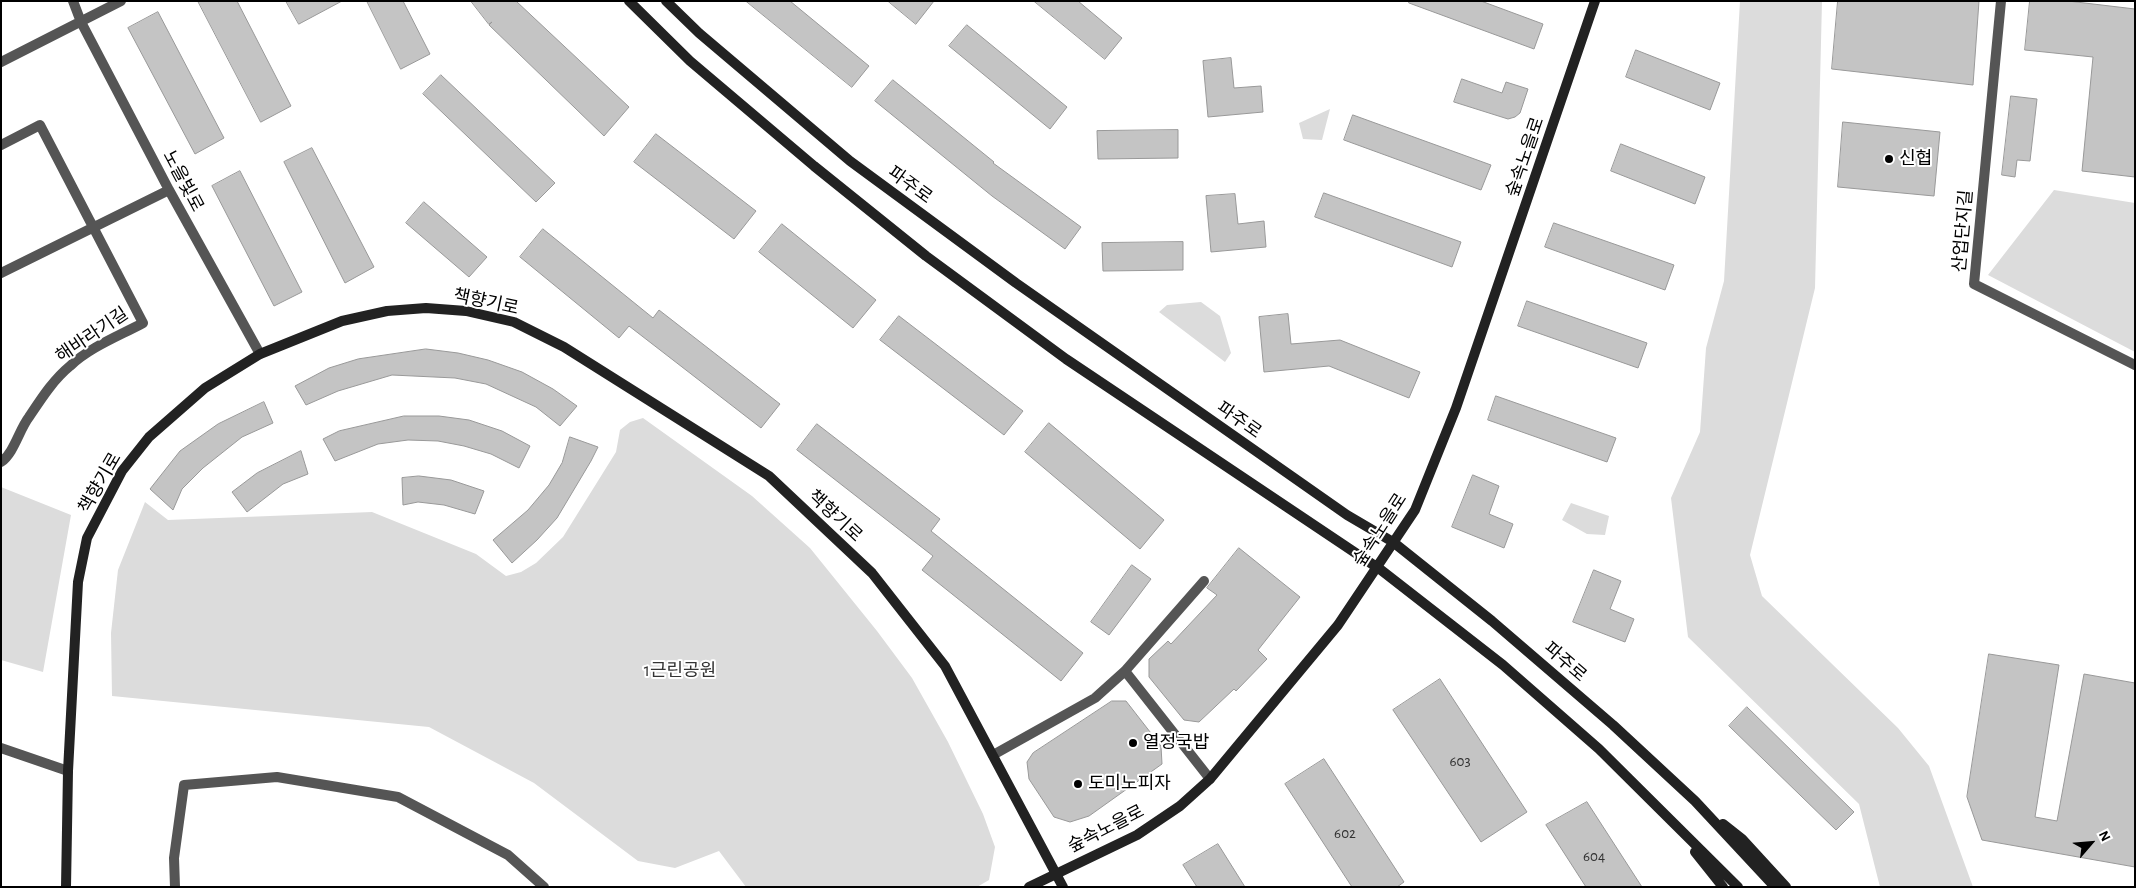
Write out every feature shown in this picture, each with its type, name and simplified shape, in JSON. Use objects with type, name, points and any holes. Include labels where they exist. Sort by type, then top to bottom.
[{"type":"main road","points":[[629,1],[698,67],[814,166],[926,256],[1066,359],[1376,566],[1503,665],[1599,749],[1738,887]]},
{"type":"main road","name":"파주로","points":[[666,1],[699,33],[858,167],[1016,283],[1347,515],[1393,542],[1492,621],[1613,725],[1696,801],[1775,887]]},
{"type":"main road","name":"숲속노을로","points":[[1029,887],[1137,835],[1180,806],[1210,779],[1338,624],[1415,510],[1456,408],[1595,1]]},
{"type":"main road","name":"책향기로","points":[[66,887],[68,771],[78,582],[87,538],[122,471],[149,437],[205,388],[260,354],[342,321],[387,311],[426,308],[466,311],[514,322],[564,347],[768,476],[872,573],[944,666],[1063,887]]},
{"type":"main road","points":[[1696,801],[1742,839],[1786,887]]},
{"type":"main road","points":[[1662,811],[1724,887]]},
{"type":"street","name":"노을빛로","points":[[73,1],[81,22],[169,190],[260,354]]},
{"type":"street","points":[[1,62],[121,1]]},
{"type":"street","name":"산업단지길","points":[[2001,1],[1974,284],[2135,365]]},
{"type":"street","name":"해바라기길","points":[[1,145],[40,125],[142,323],[94,349],[70,365],[53,384],[22,426],[7,458],[1,462]]},
{"type":"street","points":[[1,273],[169,190]]},
{"type":"street","points":[[993,755],[1095,698],[1125,671],[1204,581]]},
{"type":"street","points":[[1125,671],[1210,779]]},
{"type":"street","points":[[1,748],[68,771]]},
{"type":"street","points":[[175,887],[174,858],[184,785],[277,777],[398,797],[508,855],[544,887]]},
{"type":"green space","points":[[1740,1],[1822,1],[1815,288],[1750,555],[1762,596],[1898,728],[1929,766],[1973,887],[1880,887],[1859,804],[1688,637],[1671,498],[1700,432],[1706,348],[1724,281]]},
{"type":"green space","points":[[1330,109],[1322,140],[1303,139],[1299,123]]},
{"type":"green space","points":[[2054,190],[2135,203],[2135,352],[1988,275]]},
{"type":"green space","points":[[1201,302],[1220,316],[1231,353],[1225,362],[1159,312],[1167,305]]},
{"type":"green space","name":"1근린공원","points":[[643,418],[752,496],[810,548],[877,631],[912,678],[948,742],[983,814],[995,847],[989,880],[977,887],[746,887],[719,851],[675,868],[638,861],[534,783],[429,727],[112,696],[111,633],[118,570],[145,502],[168,520],[372,512],[476,554],[506,576],[521,572],[536,563],[563,537],[616,452],[620,430],[630,422]]},
{"type":"green space","points":[[1,487],[71,515],[43,672],[1,660]]},
{"type":"green space","points":[[1571,503],[1609,516],[1605,535],[1587,534],[1562,520]]},
{"type":"building","points":[[198,1],[237,1],[291,106],[261,122]]},
{"type":"building","points":[[286,1],[342,1],[299,24]]},
{"type":"building","points":[[367,1],[403,1],[430,54],[401,69]]},
{"type":"building","points":[[471,1],[516,1],[629,107],[604,136],[489,25],[492,22],[489,24]]},
{"type":"building","points":[[746,1],[790,1],[869,66],[852,87]]},
{"type":"building","points":[[888,1],[934,1],[916,24]]},
{"type":"building","points":[[1034,1],[1078,1],[1122,38],[1105,59]]},
{"type":"building","points":[[1409,1],[1481,1],[1543,24],[1534,49],[1409,3]]},
{"type":"building","points":[[1838,1],[1979,1],[1973,85],[1832,69]]},
{"type":"building","points":[[2030,1],[2068,1],[2135,9],[2135,177],[2082,171],[2093,57],[2025,50]]},
{"type":"building","points":[[158,12],[224,138],[195,154],[128,28]]},
{"type":"building","points":[[967,25],[1067,107],[1050,129],[949,46]]},
{"type":"building","points":[[1636,50],[1720,83],[1710,110],[1626,77]]},
{"type":"building","points":[[1231,58],[1234,88],[1261,86],[1263,112],[1208,117],[1203,61]]},
{"type":"building","points":[[441,75],[555,183],[536,202],[423,94]]},
{"type":"building","points":[[1462,79],[1502,93],[1506,82],[1528,89],[1520,113],[1508,119],[1454,102]]},
{"type":"building","points":[[893,80],[993,163],[1081,227],[1065,249],[992,196],[875,101]]},
{"type":"building","points":[[2011,96],[2037,99],[2030,161],[2017,160],[2015,177],[2002,175]]},
{"type":"building","points":[[1353,115],[1491,165],[1481,190],[1344,140]]},
{"type":"building","name":"신협","points":[[1843,122],[1940,132],[1934,196],[1838,187]]},
{"type":"building","points":[[1178,130],[1178,158],[1098,159],[1097,131]]},
{"type":"building","points":[[656,134],[756,211],[734,239],[634,162]]},
{"type":"building","points":[[1621,144],[1705,177],[1695,204],[1611,171]]},
{"type":"building","points":[[312,148],[374,267],[345,283],[284,162]]},
{"type":"building","points":[[240,171],[302,292],[274,306],[212,186]]},
{"type":"building","points":[[1324,193],[1461,242],[1452,267],[1315,217]]},
{"type":"building","points":[[1235,194],[1238,224],[1264,221],[1266,247],[1211,252],[1206,196]]},
{"type":"building","points":[[424,202],[487,257],[469,277],[406,223]]},
{"type":"building","points":[[1554,223],[1674,265],[1665,290],[1545,247]]},
{"type":"building","points":[[782,224],[876,300],[853,328],[759,252]]},
{"type":"building","points":[[543,229],[653,318],[659,310],[780,404],[761,428],[629,326],[619,338],[520,257]]},
{"type":"building","points":[[1183,242],[1183,270],[1103,271],[1102,243]]},
{"type":"building","points":[[1527,301],[1647,343],[1638,368],[1518,326]]},
{"type":"building","points":[[1288,314],[1291,344],[1340,340],[1420,372],[1409,398],[1329,366],[1264,372],[1259,317]]},
{"type":"building","points":[[899,316],[1023,411],[1004,435],[880,340]]},
{"type":"building","points":[[426,349],[458,353],[488,360],[522,372],[553,389],[577,406],[560,426],[536,407],[486,384],[455,378],[392,375],[338,391],[306,405],[295,386],[329,368],[358,359]]},
{"type":"building","points":[[1496,396],[1616,438],[1607,462],[1488,420]]},
{"type":"building","points":[[264,402],[273,423],[242,437],[203,468],[182,489],[173,510],[150,489],[180,451],[218,424]]},
{"type":"building","points":[[404,416],[439,416],[469,420],[502,431],[530,446],[519,468],[491,454],[438,441],[408,440],[378,444],[335,461],[323,439],[339,431]]},
{"type":"building","points":[[1049,423],[1164,520],[1140,549],[1025,452]]},
{"type":"building","points":[[817,424],[940,519],[931,531],[1083,653],[1061,681],[922,570],[933,556],[797,450]]},
{"type":"building","points":[[570,437],[598,447],[557,518],[512,563],[493,540],[528,510],[549,485],[562,463]]},
{"type":"building","points":[[301,451],[308,474],[283,484],[247,512],[232,492],[257,473]]},
{"type":"building","points":[[1473,475],[1499,486],[1489,514],[1513,524],[1504,548],[1452,527]]},
{"type":"building","points":[[419,476],[451,480],[484,491],[475,514],[444,505],[418,502],[403,505],[402,478]]},
{"type":"building","points":[[1239,548],[1300,597],[1258,650],[1267,659],[1236,691],[1234,689],[1199,722],[1184,720],[1149,677],[1149,659],[1168,641],[1171,644],[1217,595],[1207,588]]},
{"type":"building","points":[[1132,565],[1151,579],[1109,635],[1091,622]]},
{"type":"building","points":[[1594,570],[1621,581],[1610,609],[1634,619],[1625,642],[1573,622]]},
{"type":"building","points":[[1989,654],[2059,665],[2035,817],[2057,821],[2084,674],[2135,683],[2135,867],[1982,840],[1967,797]]},
{"type":"building","points":[[1440,679],[1527,812],[1481,842],[1393,710]]},
{"type":"building","points":[[1112,701],[1126,701],[1161,746],[1162,764],[1089,816],[1070,822],[1054,817],[1029,779],[1027,762],[1033,753]]},
{"type":"building","points":[[1747,707],[1854,812],[1836,830],[1729,726]]},
{"type":"building","points":[[1324,759],[1404,882],[1397,887],[1352,887],[1285,784]]},
{"type":"building","points":[[1587,802],[1642,887],[1586,887],[1546,825]]},
{"type":"building","points":[[1218,844],[1245,887],[1197,887],[1183,865]]},
{"type":"place","name":"신협","points":[[1889,159]]},
{"type":"place","name":"열정국밥","points":[[1133,743]]},
{"type":"place","name":"도미노피자","points":[[1078,784]]}]
